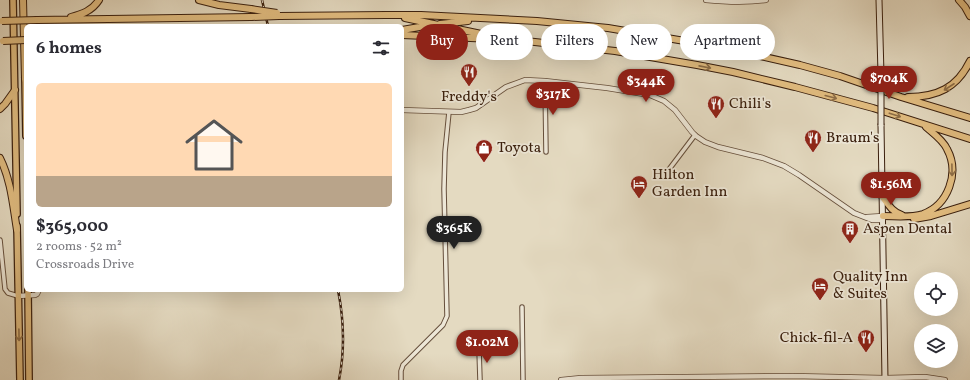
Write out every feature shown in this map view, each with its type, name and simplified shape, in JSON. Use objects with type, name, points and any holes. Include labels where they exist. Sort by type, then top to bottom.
[{"type":"highway","points":[[23,0],[24,40]]},
{"type":"highway","points":[[65,19],[88,11],[99,0]]},
{"type":"highway","points":[[200,0],[219,5],[290,16],[421,15],[537,21],[636,32],[720,47],[786,62],[840,76],[901,97],[970,118]]},
{"type":"highway","points":[[959,0],[970,16]]},
{"type":"highway","points":[[1,20],[251,17],[279,14]]},
{"type":"highway","points":[[386,15],[435,24],[474,20],[508,20]]},
{"type":"highway","points":[[404,30],[416,27]]},
{"type":"highway","points":[[404,35],[476,38]]},
{"type":"highway","points":[[1,41],[24,40]]},
{"type":"highway","points":[[533,42],[615,51],[733,72],[873,108],[970,139]]},
{"type":"highway","points":[[901,97],[926,96],[946,89],[962,76],[970,61]]},
{"type":"highway","points":[[0,110],[15,90]]},
{"type":"highway","points":[[883,218],[918,215],[932,209],[945,197],[952,181],[953,168],[949,153],[941,140],[924,125]]},
{"type":"highway","points":[[0,158],[9,183],[17,230]]},
{"type":"highway","points":[[882,196],[894,212],[905,216]]},
{"type":"highway","points":[[883,218],[910,220],[931,216],[970,204]]},
{"type":"main road","points":[[13,0],[20,380]]},
{"type":"main road","points":[[878,1],[881,74],[885,379]]},
{"type":"main road","points":[[28,293],[29,380]]},
{"type":"street","points":[[706,0],[731,2],[766,0]]},
{"type":"street","points":[[404,110],[461,112],[476,108],[502,90],[525,80],[607,88],[645,94],[657,98],[675,110],[695,135],[710,145],[762,158],[784,166],[854,213],[872,220],[883,218]]},
{"type":"street","points":[[545,81],[546,152]]},
{"type":"street","points":[[401,380],[401,370],[403,366],[443,324],[447,316],[444,189],[445,152],[449,112]]},
{"type":"street","points":[[664,176],[695,135]]},
{"type":"street","points":[[0,240],[4,289],[8,294],[18,296],[28,293],[35,295],[38,292]]},
{"type":"street","points":[[522,307],[523,380]]},
{"type":"street","points":[[479,349],[480,380]]},
{"type":"street","points":[[561,380],[581,378],[793,376],[885,379],[925,377],[945,380]]},
{"type":"railway","points":[[262,0],[268,24]]},
{"type":"railway","points":[[338,292],[342,312],[343,335],[339,380]]},
{"type":"place","name":"Freddy's","points":[[469,87]]},
{"type":"place","name":"Chili's","points":[[716,119]]},
{"type":"place","name":"Braum's","points":[[813,153]]},
{"type":"place","name":"Toyota","points":[[484,163]]},
{"type":"place","name":"Hilton Garden Inn","points":[[639,199]]},
{"type":"place","name":"Aspen Dental","points":[[850,244]]},
{"type":"place","name":"Quality Inn & Suites","points":[[820,301]]},
{"type":"place","name":"Chick-fil-A","points":[[866,353]]}]
